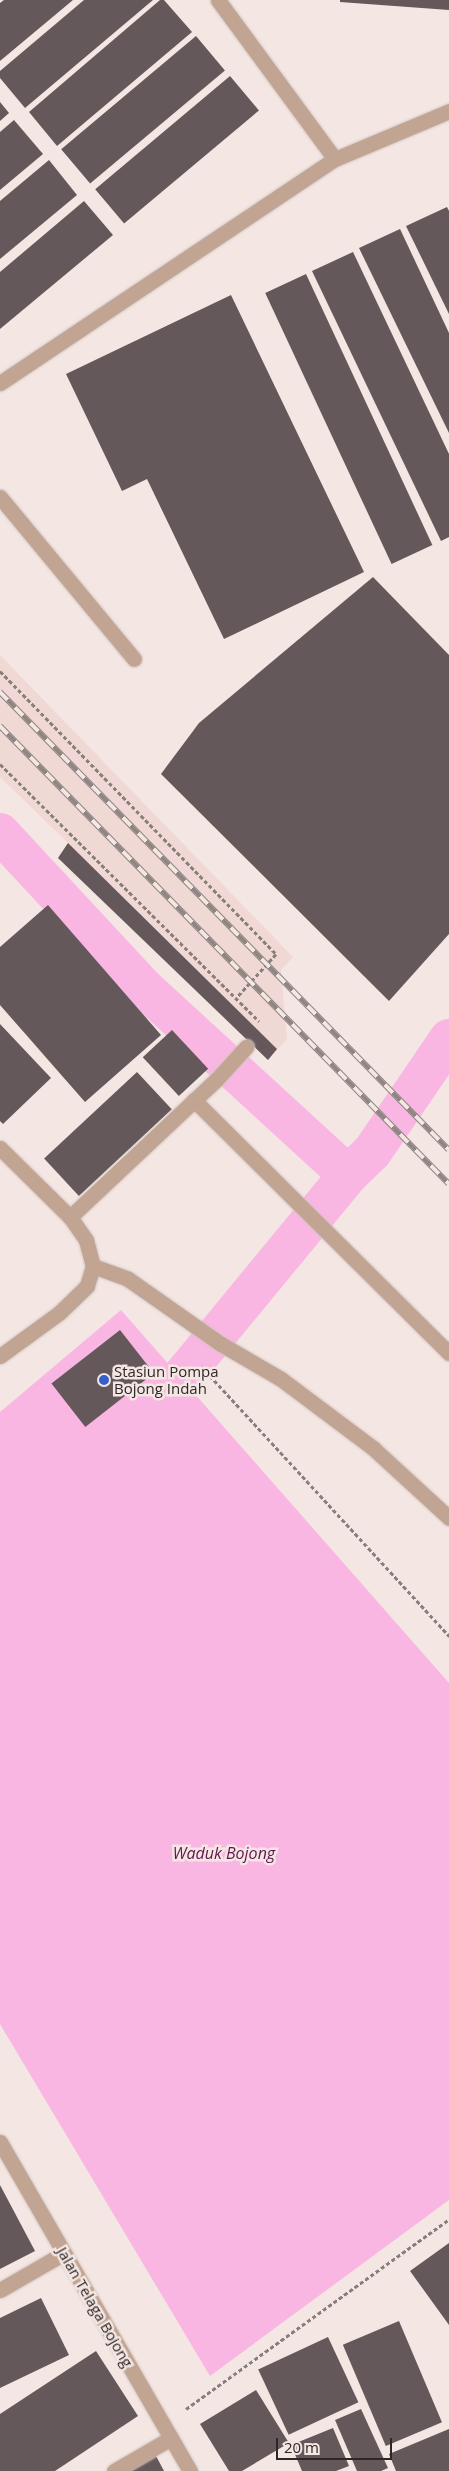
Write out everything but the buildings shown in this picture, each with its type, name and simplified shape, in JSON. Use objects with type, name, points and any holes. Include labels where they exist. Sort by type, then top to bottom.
[{"type":"street","points":[[218,0],[335,159]]},
{"type":"street","points":[[0,383],[335,159],[449,111]]},
{"type":"street","points":[[0,497],[134,659]]},
{"type":"street","points":[[70,1217],[216,1080],[243,1051]]},
{"type":"street","points":[[194,1100],[268,1170],[449,1353]]},
{"type":"street","points":[[0,1148],[70,1217],[86,1240],[93,1266],[87,1286],[59,1313],[0,1356]]},
{"type":"street","points":[[93,1266],[128,1279],[221,1344],[281,1380],[373,1448],[449,1518]]},
{"type":"street","name":"Jalan Telaga Bojong","points":[[0,2142],[190,2471]]},
{"type":"street","points":[[0,2290],[64,2253]]},
{"type":"street","points":[[114,2471],[168,2432]]},
{"type":"path","points":[[0,670],[276,954],[236,998]]},
{"type":"path","points":[[0,764],[261,1023]]},
{"type":"path","points":[[211,1378],[449,1636]]},
{"type":"path","points":[[168,2432],[449,2219]]},
{"type":"shaded area","points":[[0,655],[293,957],[281,970],[287,1039],[268,1060],[58,858],[68,843],[0,777]]},
{"type":"water","name":"Waduk Bojong","points":[[121,1310],[449,1683],[449,2200],[210,2376],[0,2024],[0,1412]]},
{"type":"waterway","points":[[0,833],[145,989],[348,1175]]},
{"type":"waterway","points":[[180,1379],[348,1175],[372,1152],[449,1039]]},
{"type":"railway","points":[[0,692],[449,1150]]},
{"type":"railway","points":[[0,726],[449,1184]]},
{"type":"place","name":"Stasiun Pompa Bojong Indah","points":[[104,1380]]}]
